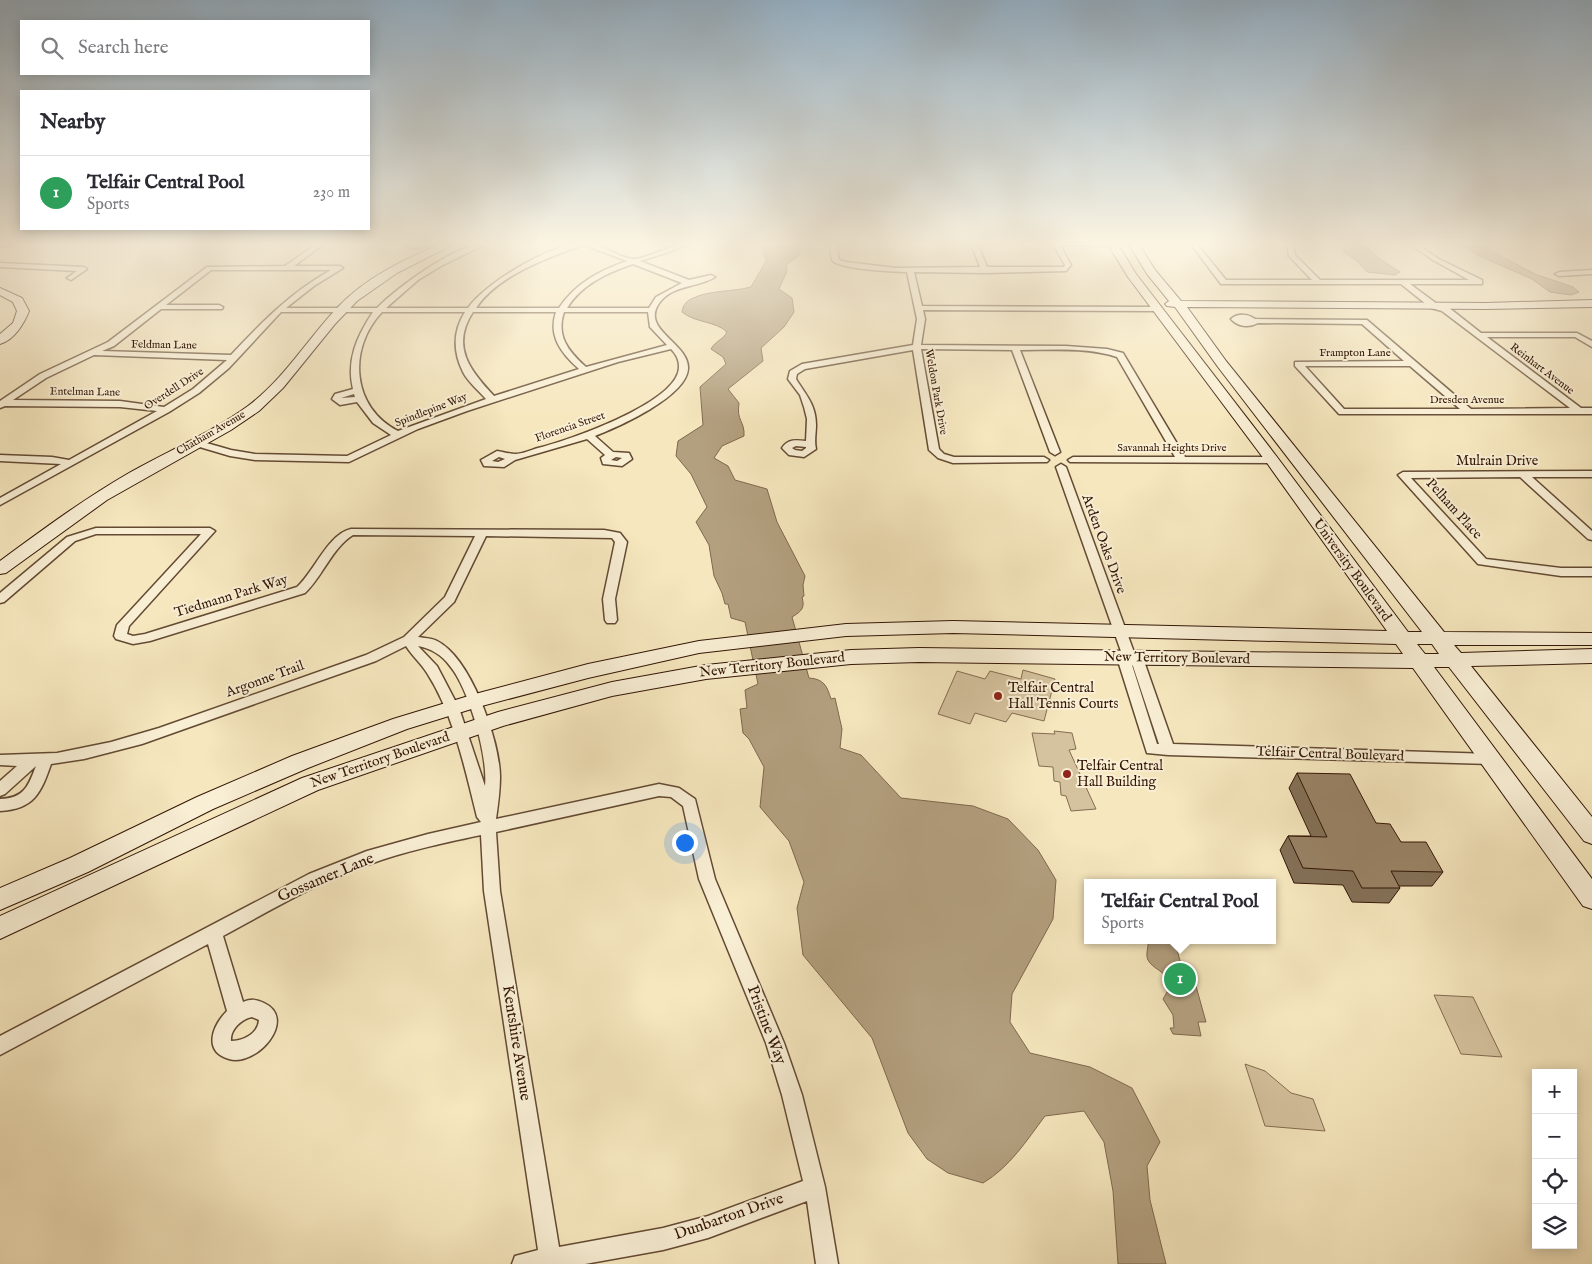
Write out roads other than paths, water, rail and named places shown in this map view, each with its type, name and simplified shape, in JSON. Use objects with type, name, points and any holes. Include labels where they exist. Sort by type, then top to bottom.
[{"type":"main road","points":[[0,340],[18,324],[23,311],[19,302]]},
{"type":"main road","name":"University Boulevard","points":[[1174,302],[1186,314],[1316,482],[1587,823]]},
{"type":"main road","points":[[1156,307],[1441,307],[1524,309],[1591,303]]},
{"type":"main road","name":"University Boulevard","points":[[1156,307],[1272,460],[1417,661]]},
{"type":"main road","points":[[1272,460],[1288,465],[1316,482]]},
{"type":"main road","name":"New Territory Boulevard","points":[[0,899],[79,865],[205,803],[300,762],[400,724],[475,701],[588,671],[699,647],[804,634],[892,628],[953,627],[1401,638],[1592,639]]},
{"type":"main road","name":"New Territory Boulevard","points":[[0,928],[310,784],[471,729],[612,689],[706,672],[810,660],[919,655],[1417,661],[1592,656]]},
{"type":"street","points":[[1,404],[43,376],[116,340],[166,302]]},
{"type":"street","name":"Overdell Drive","points":[[0,502],[166,410],[212,379],[288,302]]},
{"type":"street","name":"Chatham Avenue","points":[[0,569],[98,498],[230,424],[270,395],[350,302]]},
{"type":"street","points":[[388,302],[370,322],[358,348],[354,374],[359,395],[370,416],[387,430],[398,435]]},
{"type":"street","points":[[476,302],[471,307],[459,332],[457,342],[459,356],[470,378],[492,400]]},
{"type":"street","points":[[568,302],[556,324],[558,339],[568,354],[585,370]]},
{"type":"street","points":[[282,307],[652,308],[658,302]]},
{"type":"street","name":"Weldon Park Drive","points":[[917,302],[921,322],[916,347],[934,448],[942,456],[953,460],[1044,460]]},
{"type":"street","name":"University Boulevard","points":[[1153,302],[1156,307]]},
{"type":"street","name":"Reinhart Avenue","points":[[1433,302],[1579,411]]},
{"type":"street","name":"Reinhart Avenue","points":[[1436,302],[1441,307]]},
{"type":"street","points":[[918,306],[1156,307]]},
{"type":"street","points":[[160,307],[219,307]]},
{"type":"street","name":"Florencia Street","points":[[510,458],[547,450],[589,436],[634,416],[675,386],[683,371],[683,362],[680,355],[654,327],[650,316],[652,308]]},
{"type":"street","points":[[1255,321],[1364,322],[1468,411]]},
{"type":"street","points":[[1479,335],[1577,335],[1592,345]]},
{"type":"street","name":"Spindlepine Way","points":[[196,443],[230,453],[255,457],[349,459],[423,424],[585,370],[671,346]]},
{"type":"street","points":[[810,444],[812,422],[810,408],[792,379],[793,373],[808,365],[916,347],[1077,348],[1114,352],[1122,357],[1182,460]]},
{"type":"street","points":[[1015,348],[1055,452]]},
{"type":"street","name":"Feldman Lane","points":[[95,352],[120,355],[233,358]]},
{"type":"street","name":"Frampton Lane","points":[[1342,412],[1298,364],[1413,363]]},
{"type":"street","name":"Entelman Lane","points":[[1,404],[120,404],[166,410]]},
{"type":"street","name":"Dresden Avenue","points":[[1342,412],[1592,411]]},
{"type":"street","points":[[589,436],[611,454]]},
{"type":"street","points":[[1055,452],[1067,454],[1073,460],[1072,465],[1061,467],[1050,465],[1044,460],[1045,455],[1055,452]]},
{"type":"street","points":[[0,458],[52,460],[70,463]]},
{"type":"street","name":"Savannah Heights Drive","points":[[1073,460],[1272,460]]},
{"type":"street","name":"Arden Oaks Drive","points":[[1061,467],[1119,631]]},
{"type":"street","points":[[1522,474],[1592,537]]},
{"type":"street","name":"Mulrain Drive","points":[[1403,475],[1592,474]]},
{"type":"street","name":"Pelham Place","points":[[1403,475],[1482,562],[1554,571],[1592,572]]},
{"type":"street","name":"Tiedmann Park Way","points":[[0,599],[71,539],[96,531],[210,531],[123,625],[120,636],[133,640],[146,638],[302,590],[312,582],[340,538],[351,532],[604,533],[618,538],[621,542],[609,599],[611,620]]},
{"type":"street","name":"Argonne Trail","points":[[0,760],[38,761],[78,756],[136,742],[371,658],[408,640],[450,599],[482,532]]},
{"type":"street","name":"Telfair Central Boulevard","points":[[1119,631],[1128,657],[1126,664],[1152,749],[1491,759]]},
{"type":"street","name":"Kentshire Avenue","points":[[408,640],[433,644],[455,663],[475,701],[471,729],[488,827],[492,891],[550,1259]]},
{"type":"street","name":"Kentshire Avenue","points":[[408,640],[416,653],[432,669],[452,708],[490,754],[493,776],[488,827]]},
{"type":"street","name":"Telfair Central Boulevard","points":[[1128,657],[1139,664],[1168,750]]},
{"type":"street","name":"University Boulevard","points":[[1417,661],[1592,898]]},
{"type":"street","points":[[1139,708],[1154,708]]},
{"type":"street","points":[[0,790],[38,761]]},
{"type":"street","points":[[0,805],[8,806],[22,801],[32,794],[38,761]]},
{"type":"street","name":"Gossamer Lane","points":[[0,1046],[315,879],[367,858],[428,840],[659,790],[674,792],[680,795]]},
{"type":"street","name":"Pristine Way","points":[[680,795],[690,803],[701,857],[708,879],[778,1052],[792,1095],[815,1187],[827,1264]]},
{"type":"street","points":[[213,932],[237,1014]]},
{"type":"street","name":"Dunbarton Drive","points":[[523,1264],[663,1239],[708,1227],[815,1187]]},
{"type":"place","name":"Telfair Central Hall Tennis Courts","points":[[998,696]]},
{"type":"place","name":"Telfair Central Hall Building","points":[[1067,774]]},
{"type":"place","name":"Telfair Central Pool","points":[[1180,979]]}]
